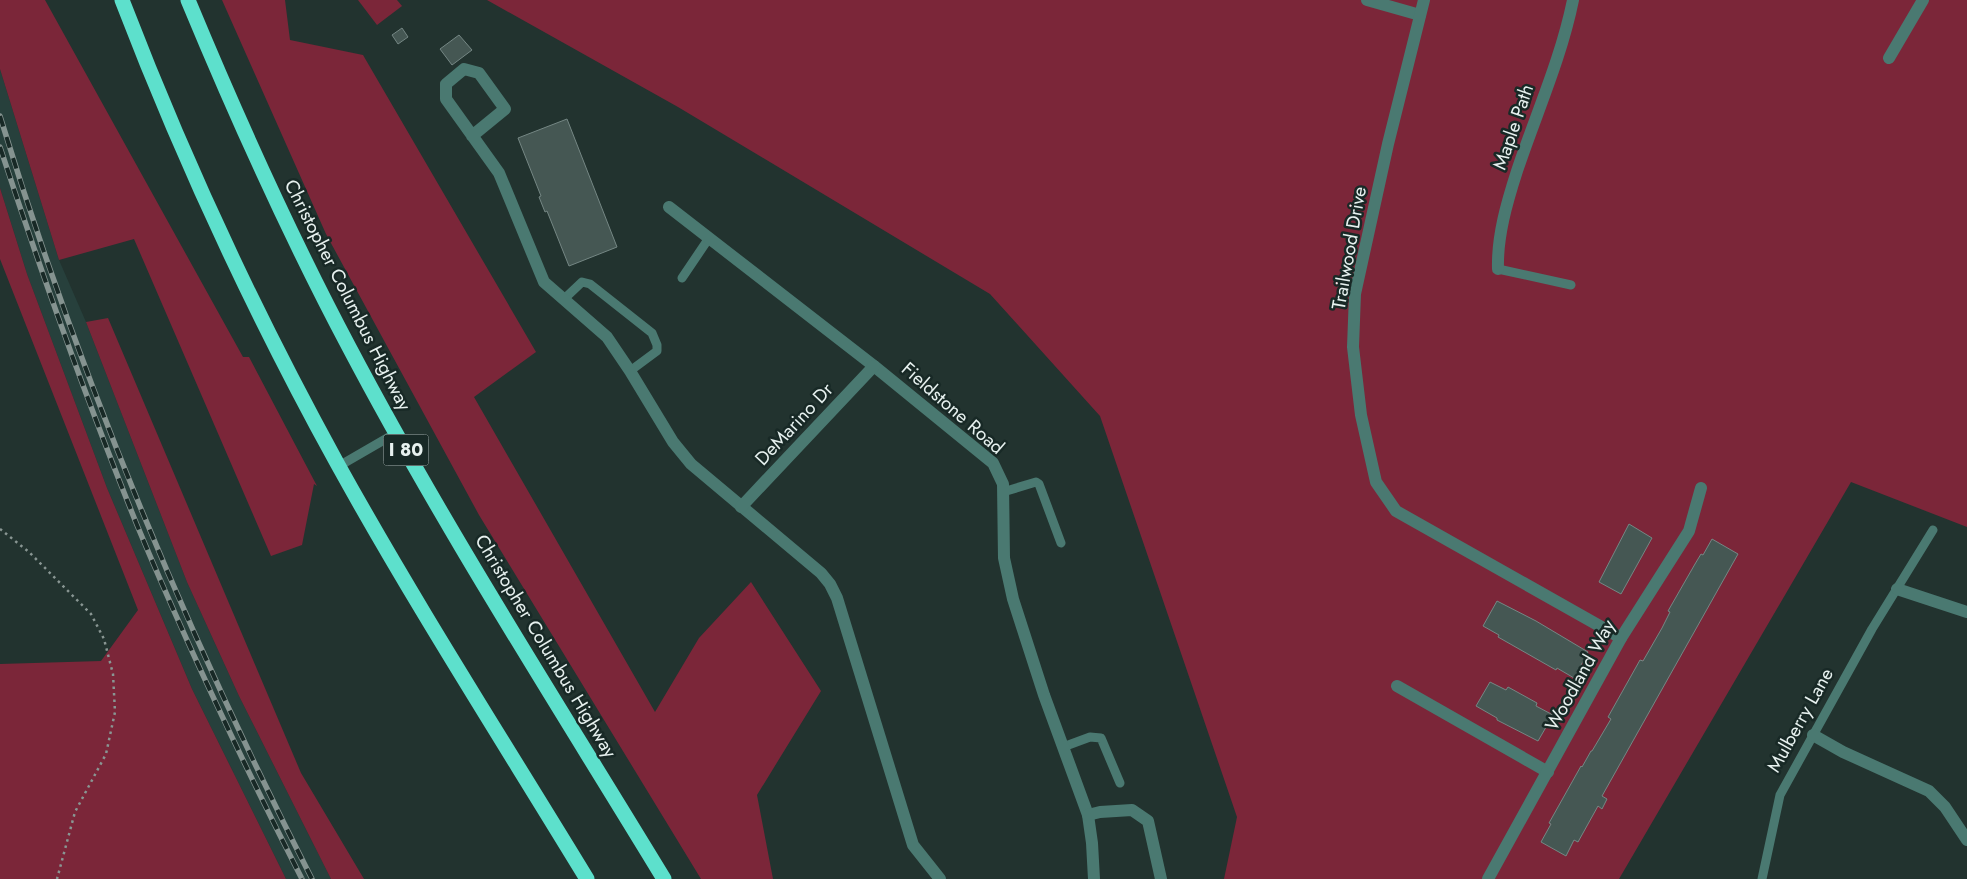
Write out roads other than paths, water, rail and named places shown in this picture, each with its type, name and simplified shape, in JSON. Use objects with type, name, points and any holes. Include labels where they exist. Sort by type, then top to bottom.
[{"type":"highway","points":[[122,0],[173,125],[230,252],[339,466],[396,566],[587,879]]},
{"type":"highway","name":"Christopher Columbus Highway","points":[[188,0],[225,90],[299,247],[396,433],[439,508],[664,879]]},
{"type":"street","points":[[1367,0],[1420,15]]},
{"type":"street","name":"Trailwood Drive","points":[[1424,0],[1388,144],[1356,294],[1353,347],[1358,396],[1376,482],[1396,511],[1621,638]]},
{"type":"street","name":"Maple Path","points":[[1498,268],[1498,251],[1509,197],[1562,46],[1573,0]]},
{"type":"street","points":[[1890,58],[1923,0]]},
{"type":"street","points":[[472,136],[505,110],[479,73],[464,70],[446,84],[446,99],[472,136],[499,173],[544,282],[607,337],[679,449],[691,464],[821,573],[834,590],[913,845],[940,879]]},
{"type":"street","name":"Fieldstone Road","points":[[669,207],[874,366],[993,463],[1004,484],[1004,558],[1013,599],[1044,695],[1088,815],[1094,879]]},
{"type":"street","name":"DeMarino Dr","points":[[741,507],[874,366]]},
{"type":"street","name":"Woodland Way","points":[[1488,879],[1621,638],[1689,531],[1701,488]]},
{"type":"street","points":[[1897,589],[1967,612]]},
{"type":"street","points":[[1397,686],[1548,772]]},
{"type":"street","points":[[1813,735],[1843,752],[1929,791],[1945,807],[1967,840]]},
{"type":"street","points":[[1088,815],[1100,812],[1132,810],[1148,821],[1161,879]]},
{"type":"lane","points":[[682,278],[709,238]]},
{"type":"lane","points":[[1498,268],[1571,285]]},
{"type":"lane","points":[[564,300],[582,282],[590,284],[652,333],[657,345],[657,352],[630,371]]},
{"type":"lane","points":[[339,466],[396,433]]},
{"type":"lane","points":[[1003,492],[1036,482],[1039,484],[1061,543]]},
{"type":"lane","name":"Mulberry Lane","points":[[1762,879],[1780,795],[1897,589],[1933,530]]},
{"type":"lane","points":[[1063,747],[1090,737],[1101,738],[1120,783]]},
{"type":"railway","points":[[0,116],[65,312],[139,504],[179,599],[222,693],[312,879]]},
{"type":"railway","points":[[0,147],[32,243],[100,432],[137,525],[216,704],[302,879]]}]
